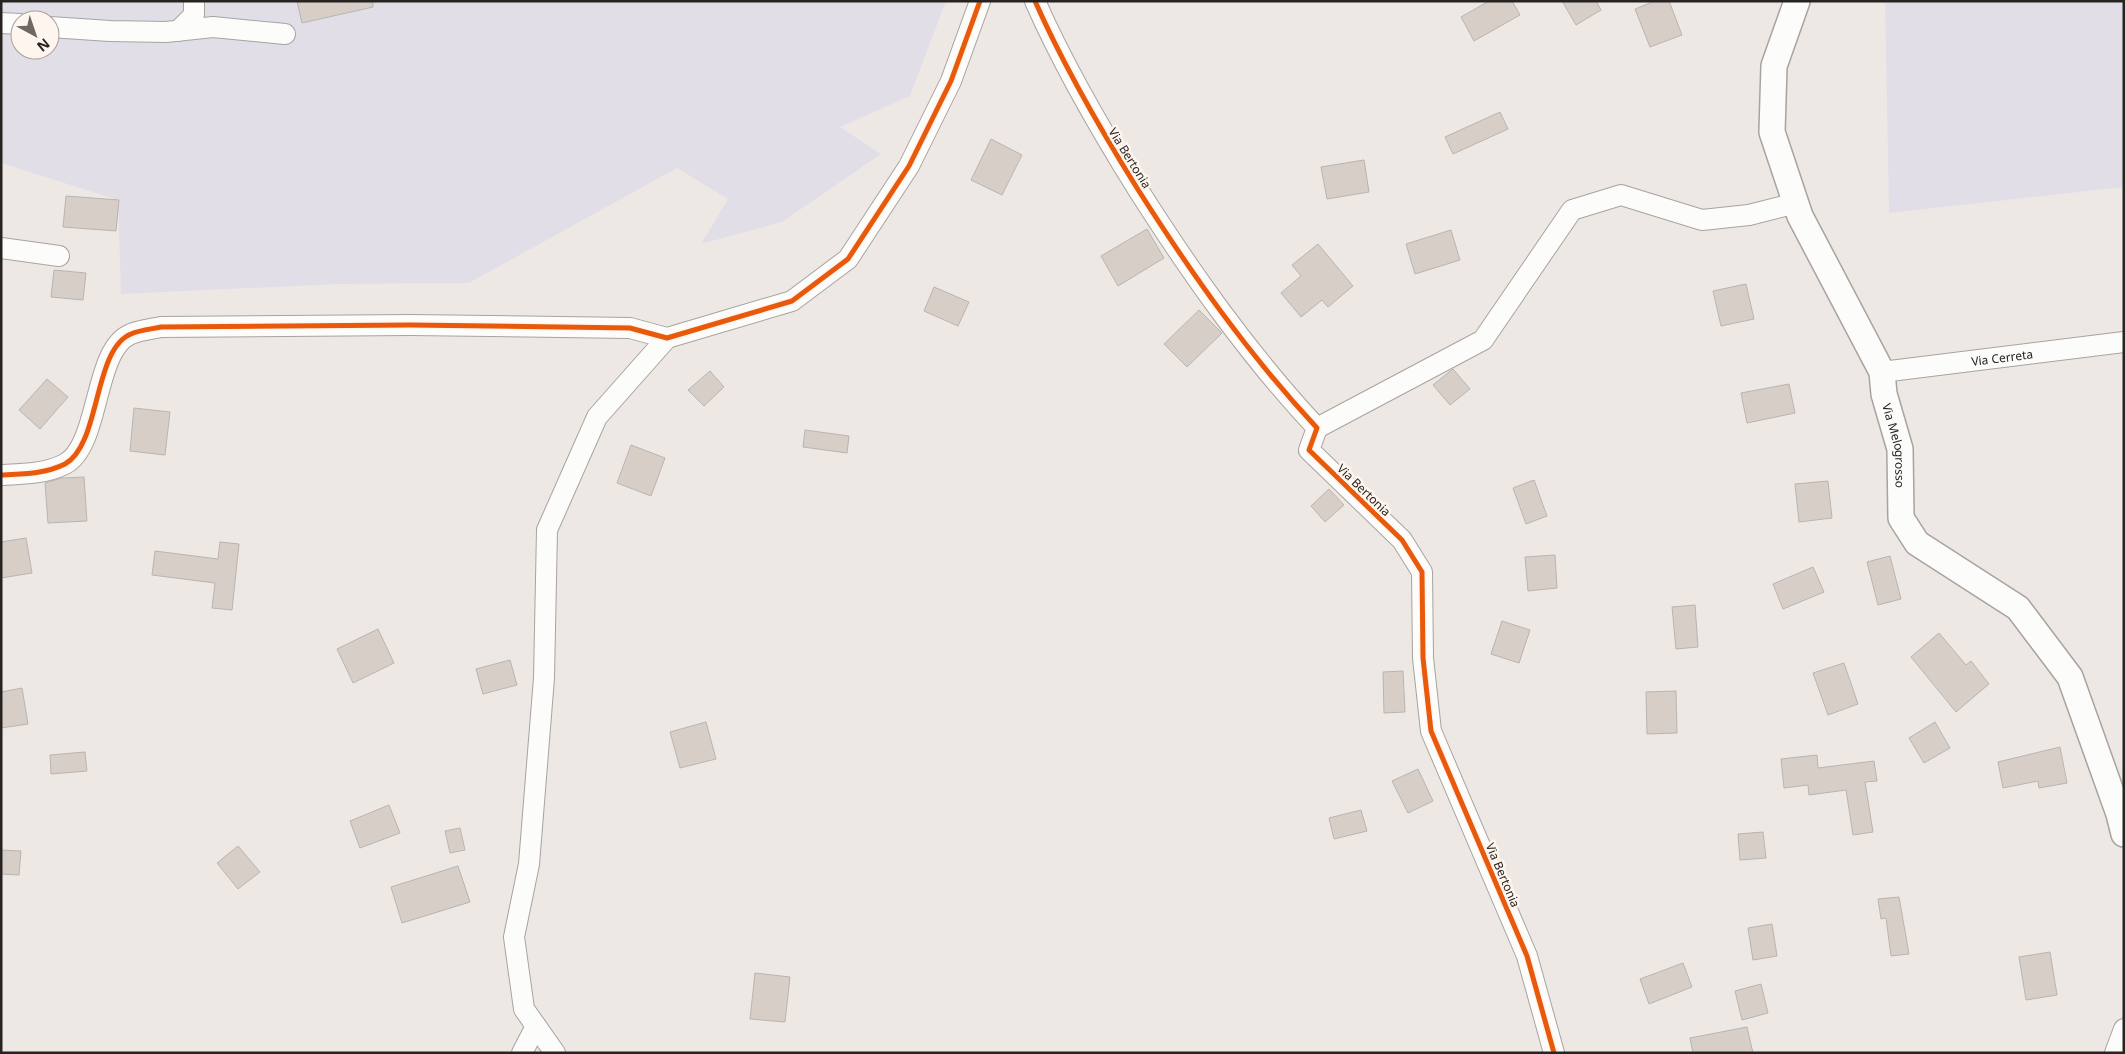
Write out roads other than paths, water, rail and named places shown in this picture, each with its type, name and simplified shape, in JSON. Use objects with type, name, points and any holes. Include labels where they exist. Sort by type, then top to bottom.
[{"type":"street","points":[[178,31],[194,14],[194,1]]},
{"type":"street","points":[[1,475],[43,472],[67,463],[85,440],[101,382],[113,351],[130,334],[161,327],[410,325],[630,328],[667,338],[792,301],[848,260],[909,166],[951,81],[980,1]]},
{"type":"street","name":"Via Bertonia","points":[[1035,1],[1056,50],[1097,124],[1158,220],[1219,312],[1317,428],[1308,450],[1402,540],[1422,572],[1423,658],[1431,731],[1527,956],[1554,1053]]},
{"type":"street","name":"Via Melogrosso","points":[[1796,1],[1774,66],[1772,132],[1800,216],[1882,372],[1884,394],[1900,449],[1901,518],[1917,544],[2018,608],[2070,677],[2119,814],[2124,834]]},
{"type":"street","points":[[60,28],[110,32],[178,31],[213,27],[285,34]]},
{"type":"street","points":[[1317,428],[1483,340],[1572,210],[1621,195],[1702,220],[1749,215],[1796,203]]},
{"type":"street","points":[[1,248],[59,256]]},
{"type":"street","points":[[555,1053],[524,1010],[514,937],[528,864],[543,688],[547,530],[597,418],[667,338]]},
{"type":"street","name":"Via Cerreta","points":[[1882,372],[2124,342]]},
{"type":"street","points":[[522,1053],[536,1026]]},
{"type":"street","points":[[2115,1053],[2124,1029]]}]
